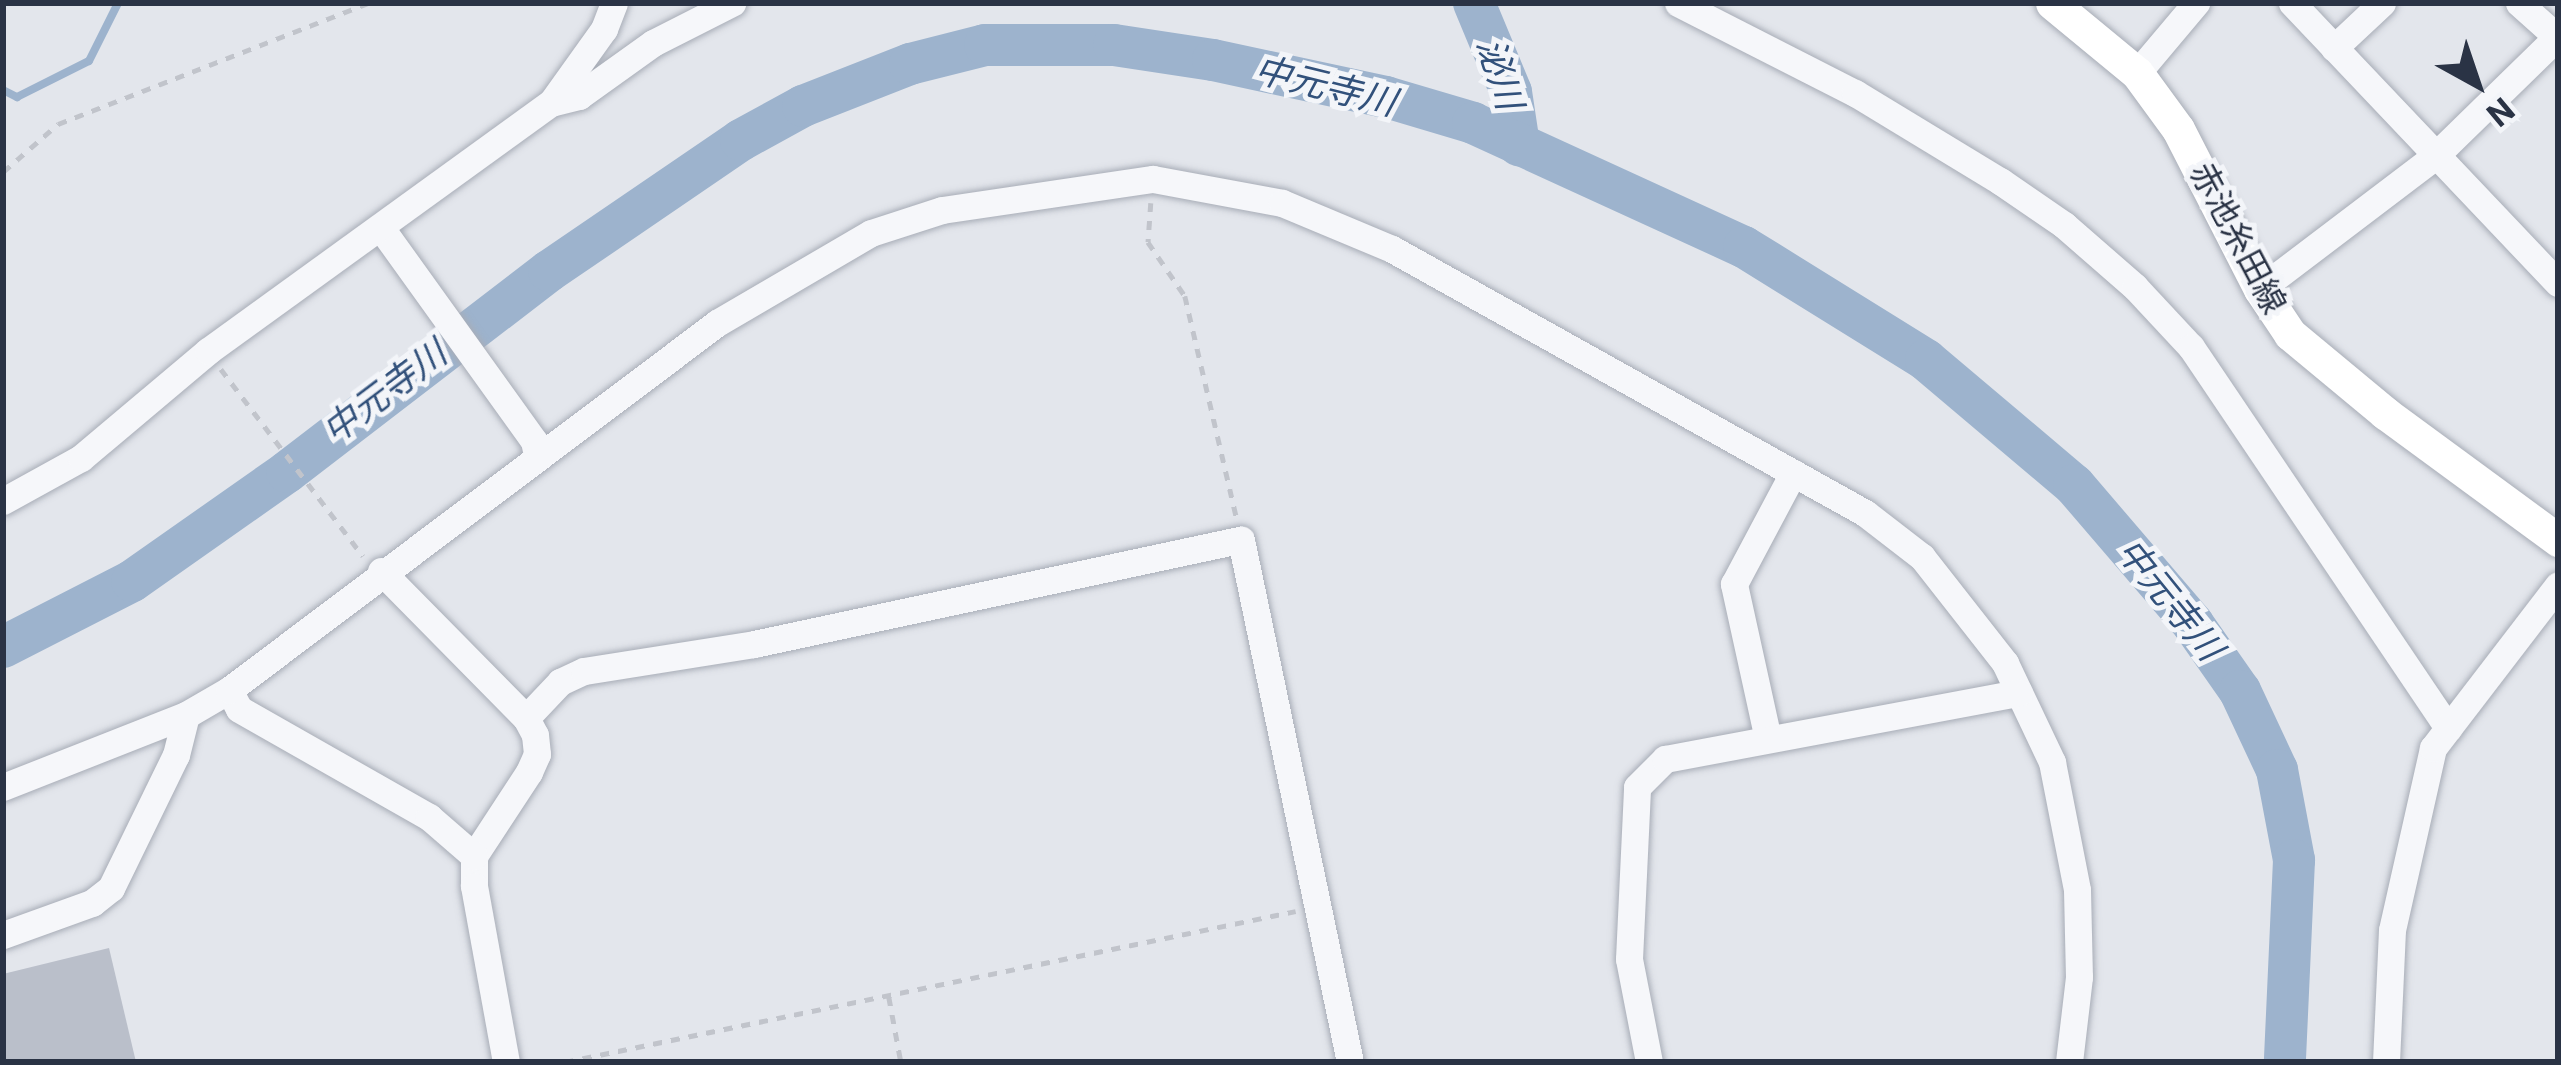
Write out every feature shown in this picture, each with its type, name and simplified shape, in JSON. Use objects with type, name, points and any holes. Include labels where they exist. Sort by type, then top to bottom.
[{"type":"main road","name":"赤池糸田線","points":[[2051,3],[2137,73],[2197,160],[2260,289],[2290,334],[2385,413],[2558,540]]},
{"type":"street","points":[[3,501],[80,458],[208,351],[387,234],[550,103],[604,28],[614,3]]},
{"type":"street","points":[[550,103],[579,96],[652,43],[732,3]]},
{"type":"street","points":[[1678,3],[1855,94],[2000,181],[2064,225],[2135,287],[2191,347],[2448,728]]},
{"type":"street","points":[[2137,73],[2196,3]]},
{"type":"street","points":[[2292,3],[2558,283]]},
{"type":"street","points":[[2333,48],[2382,3]]},
{"type":"street","points":[[2260,289],[2435,156],[2557,37],[2519,3]]},
{"type":"street","points":[[3,787],[186,716],[230,690],[374,566],[535,448],[717,323],[872,232],[942,210],[1153,179],[1282,203],[1392,249],[1865,513],[1922,557],[2005,663],[2052,762],[2077,890],[2079,977],[2069,1062]]},
{"type":"street","points":[[387,234],[535,448]]},
{"type":"street","points":[[1768,740],[1734,584],[1793,472]]},
{"type":"street","points":[[526,718],[560,682],[584,671],[754,644],[1241,540],[1350,1062]]},
{"type":"street","points":[[374,566],[526,718],[537,754],[474,856],[474,886],[506,1062]]},
{"type":"street","points":[[2386,1062],[2392,930],[2433,748],[2558,585]]},
{"type":"street","points":[[230,690],[239,709],[429,817],[474,856]]},
{"type":"street","points":[[1649,1062],[1629,959],[1637,787],[1665,759],[2019,693]]},
{"type":"street","points":[[3,935],[92,903],[111,888],[176,755],[186,716]]},
{"type":"path","points":[[3,172],[58,124],[368,3]]},
{"type":"path","points":[[1153,179],[1148,242],[1185,296],[1241,540]]},
{"type":"path","points":[[217,364],[374,566]]},
{"type":"path","points":[[566,1062],[1320,906]]},
{"type":"path","points":[[889,995],[901,1062]]},
{"type":"building","points":[[109,948],[136,1062],[3,1062],[3,974]]},
{"type":"waterway","points":[[3,90],[17,97],[89,61],[118,3]]},
{"type":"waterway","name":"泌川","points":[[1474,3],[1511,92],[1519,145]]},
{"type":"waterway","name":"中元寺川","points":[[3,647],[132,581],[287,472],[549,271],[741,140],[803,106],[910,64],[985,45],[1114,45],[1213,60],[1386,97],[1473,123],[1744,247],[1926,360],[2074,485],[2193,624],[2240,691],[2277,770],[2294,860],[2285,1062]]}]
